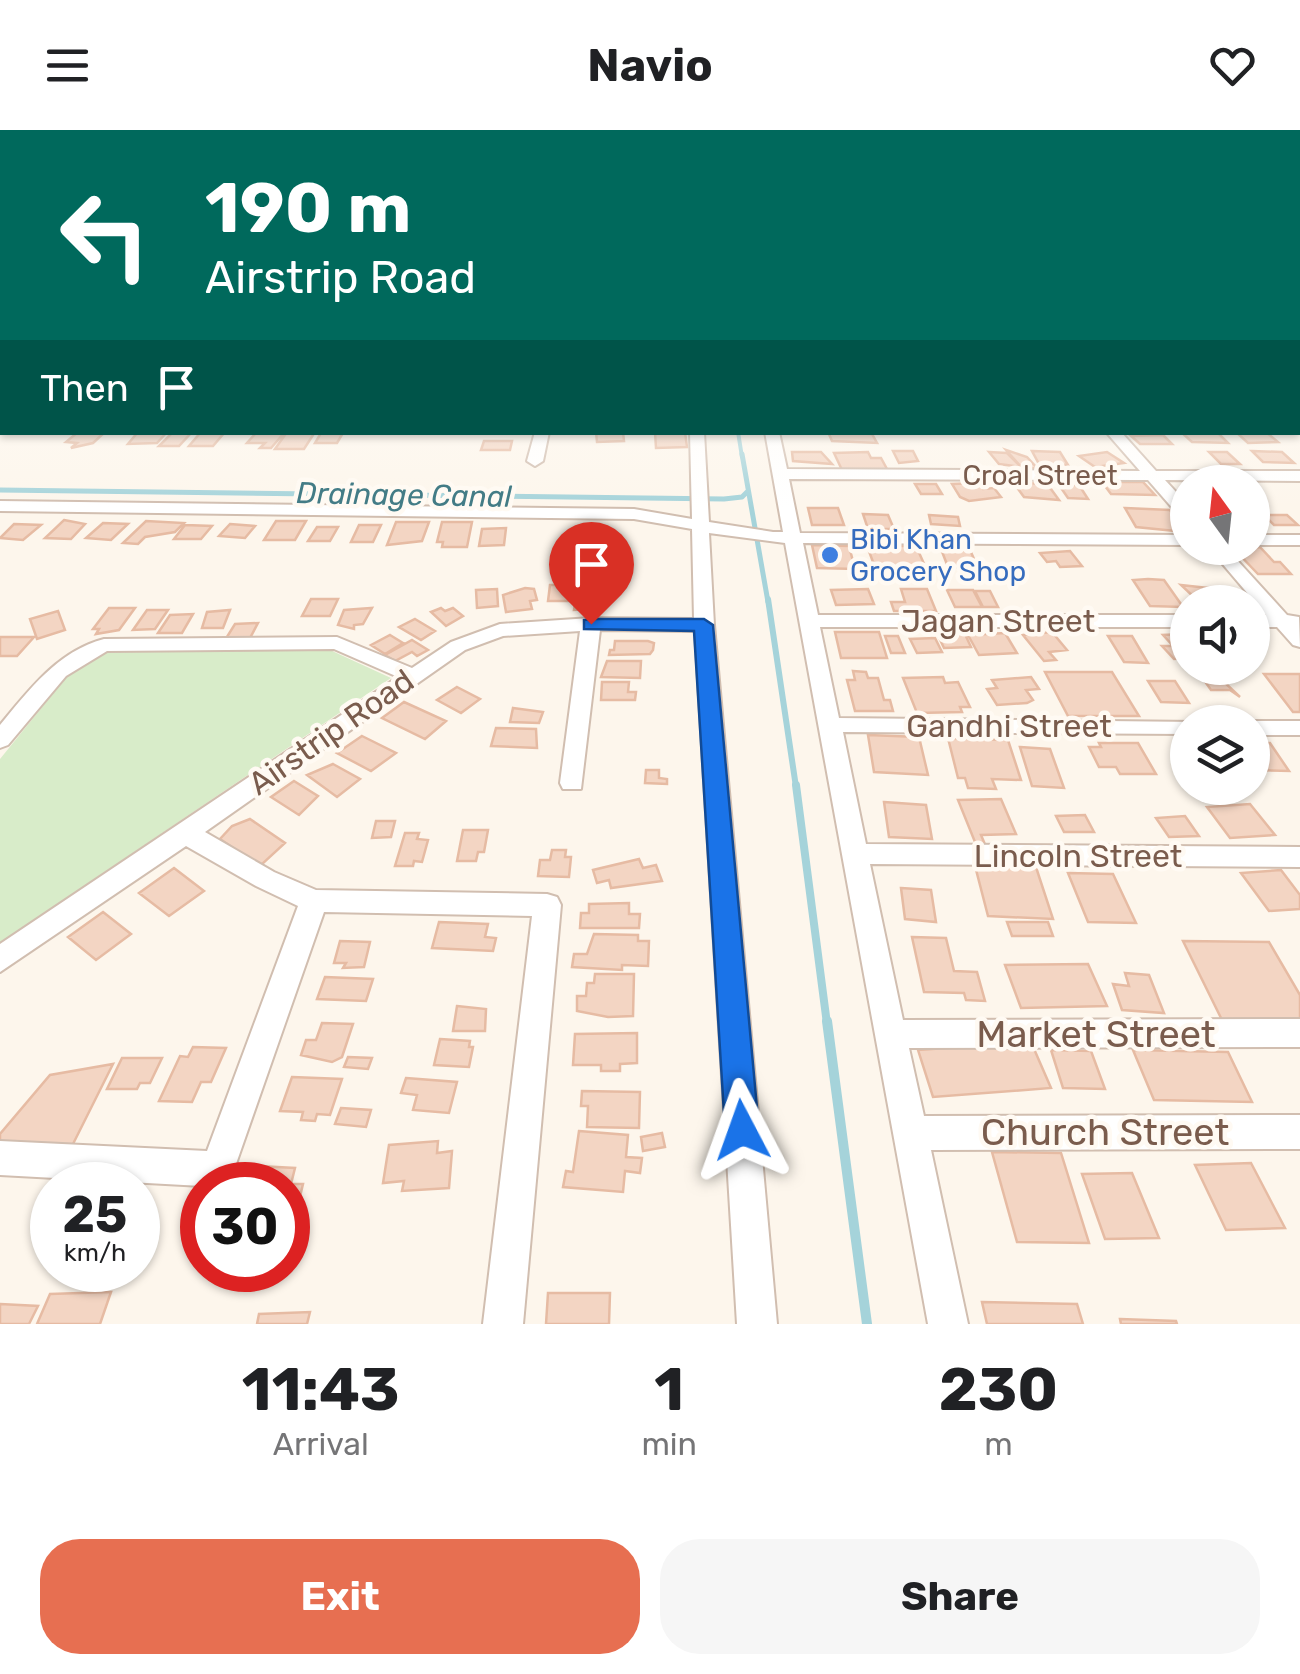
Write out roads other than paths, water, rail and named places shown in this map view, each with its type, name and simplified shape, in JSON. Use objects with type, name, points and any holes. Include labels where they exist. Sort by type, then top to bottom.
[{"type":"street","points":[[535,462],[541,435]]},
{"type":"street","points":[[696,435],[704,625],[757,1324]]},
{"type":"street","points":[[773,435],[780,474],[780,538],[809,621],[948,1324]]},
{"type":"street","points":[[1116,435],[1170,496]]},
{"type":"street","name":"Croal Street","points":[[780,474],[1300,476]]},
{"type":"street","points":[[0,506],[700,514],[744,536],[780,538],[1170,540]]},
{"type":"street","points":[[1270,540],[1300,540]]},
{"type":"street","points":[[1234,565],[1291,621],[1300,640]]},
{"type":"street","name":"Jagan Street","points":[[809,621],[1170,621]]},
{"type":"street","points":[[572,783],[591,624]]},
{"type":"street","name":"Airstrip Road","points":[[0,960],[458,646],[500,630],[591,624],[704,625]]},
{"type":"street","points":[[0,740],[64,664],[82,652],[104,645],[337,643],[412,676]]},
{"type":"street","name":"Gandhi Street","points":[[830,725],[1170,727]]},
{"type":"street","points":[[1270,728],[1300,728]]},
{"type":"street","points":[[185,833],[265,879],[314,900],[547,905],[503,1324]]},
{"type":"street","name":"Lincoln Street","points":[[855,854],[1300,857]]},
{"type":"street","points":[[0,1158],[218,1169],[314,900]]},
{"type":"street","name":"Market Street","points":[[891,1034],[1300,1034]]},
{"type":"street","name":"Church Street","points":[[911,1133],[1300,1132]]},
{"type":"waterway","name":"Drainage Canal","points":[[738,435],[742,457]]},
{"type":"waterway","points":[[742,454],[768,602]]},
{"type":"waterway","name":"Drainage Canal","points":[[0,490],[724,499],[742,497],[748,491]]},
{"type":"waterway","points":[[768,599],[796,787]]},
{"type":"waterway","points":[[796,785],[827,1024]]},
{"type":"waterway","points":[[827,1021],[867,1324]]},
{"type":"place","name":"Bibi Khan Grocery Shop","points":[[830,555]]}]
